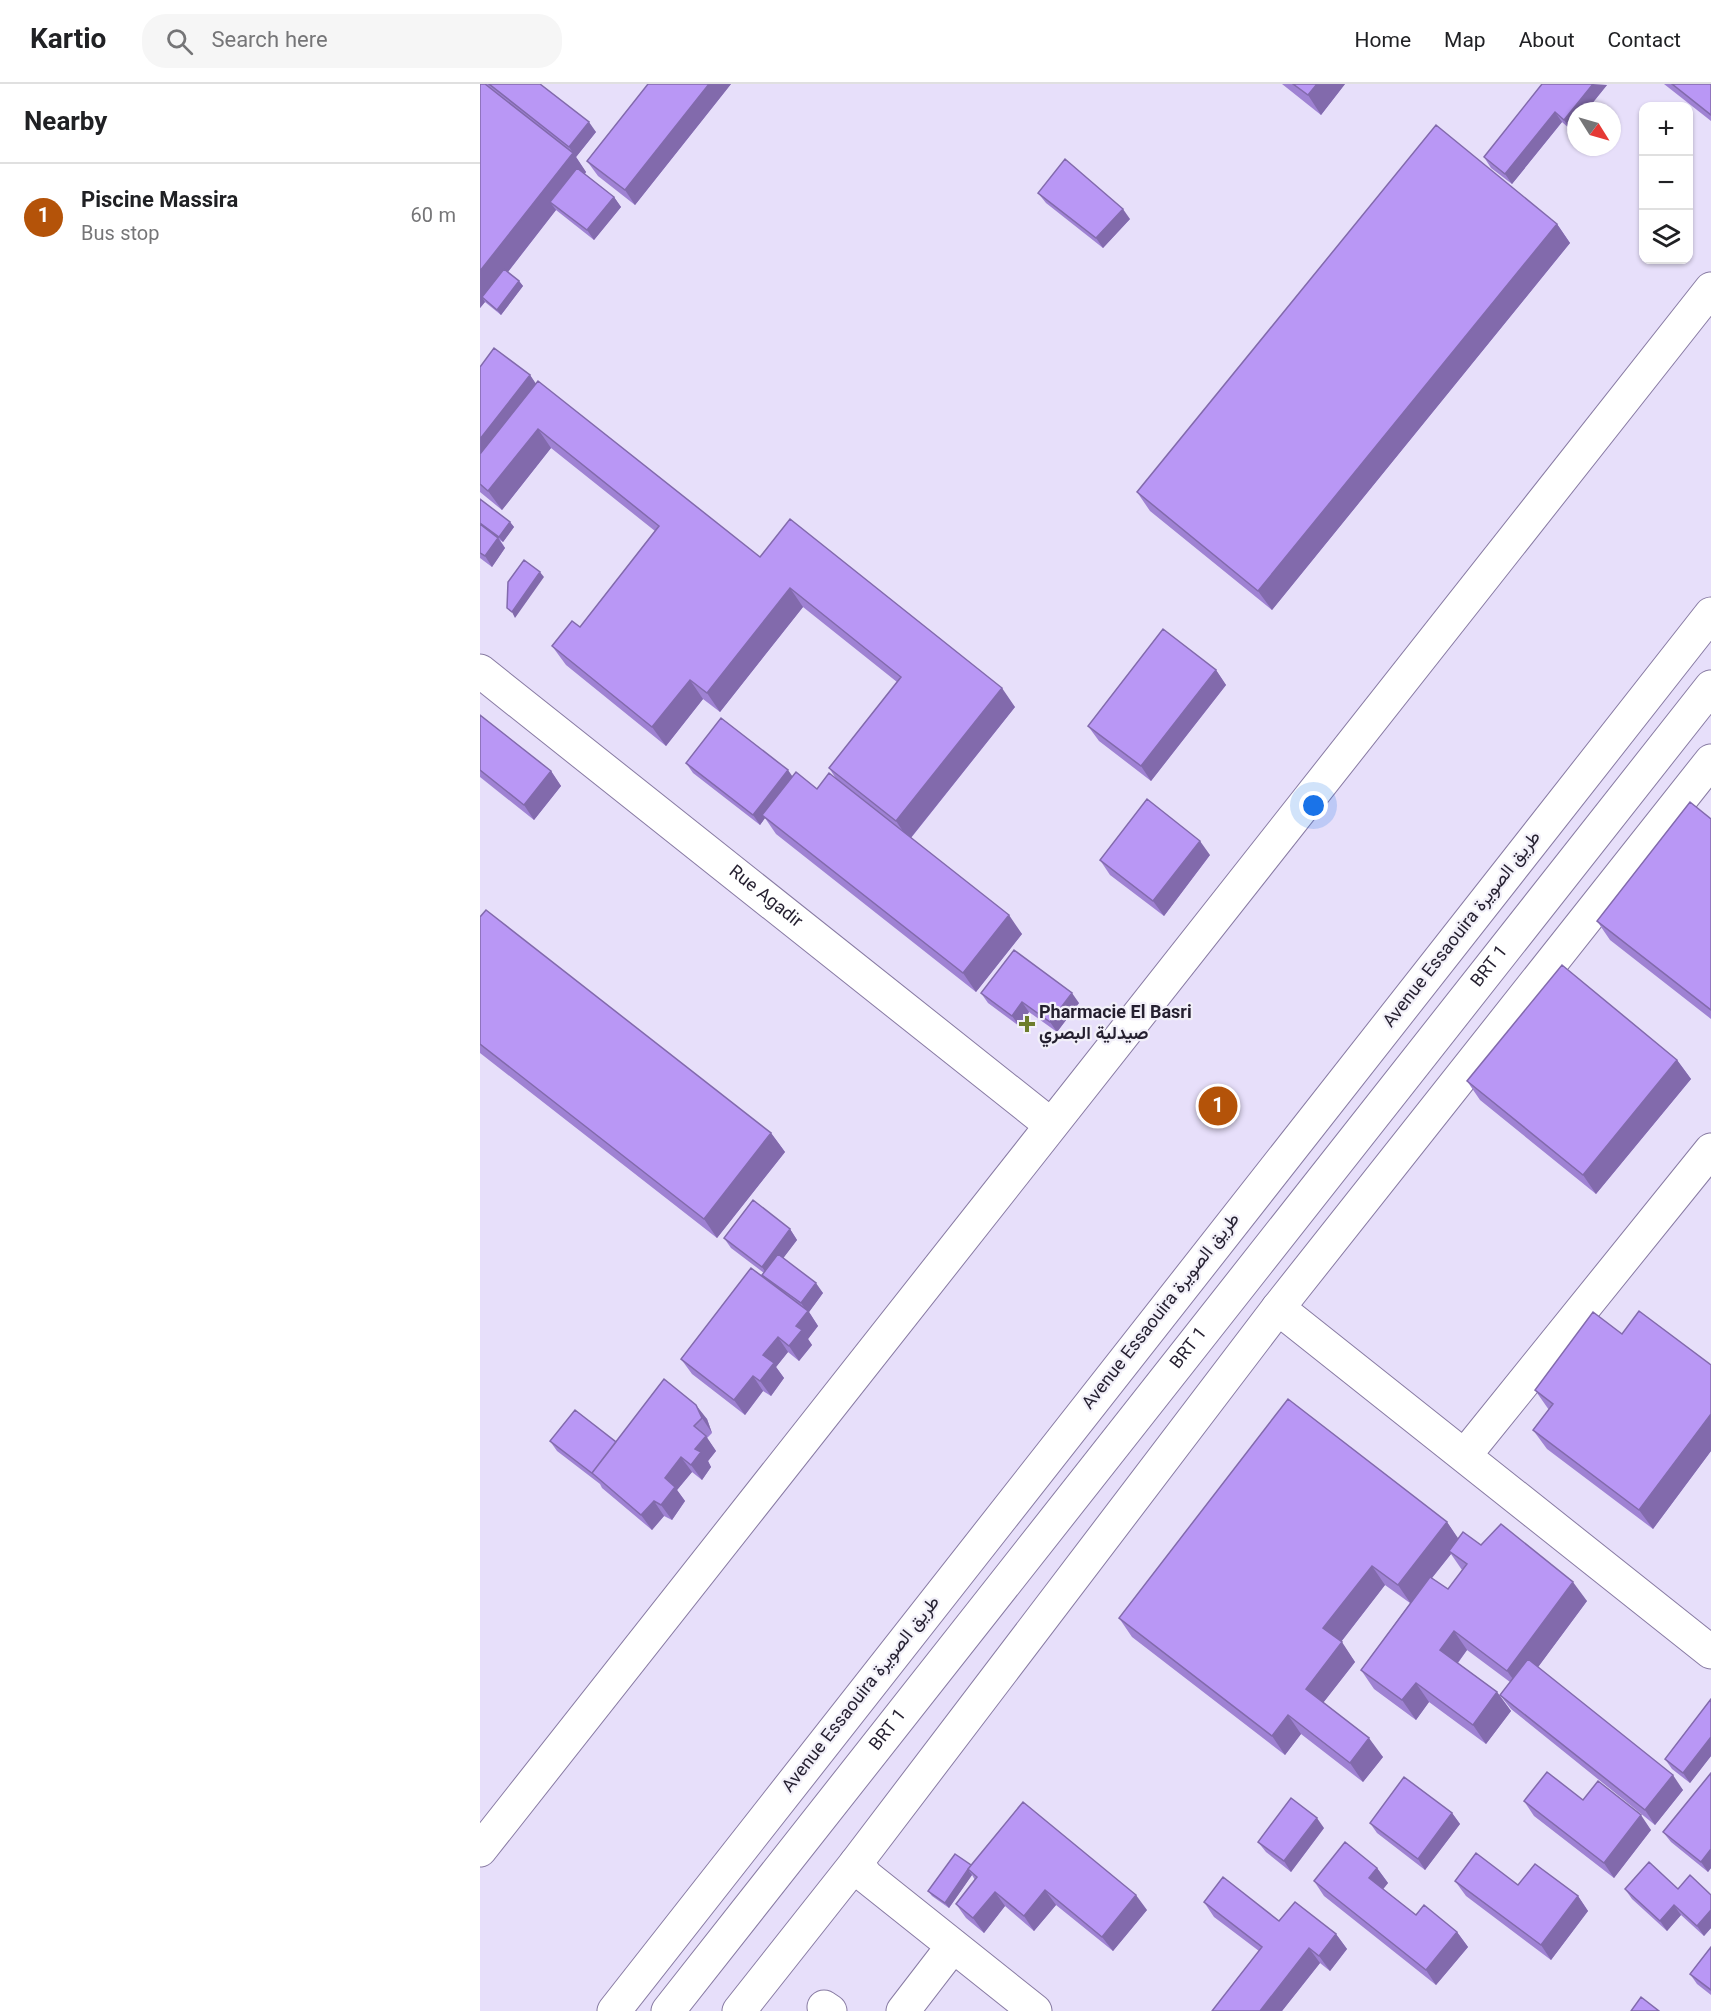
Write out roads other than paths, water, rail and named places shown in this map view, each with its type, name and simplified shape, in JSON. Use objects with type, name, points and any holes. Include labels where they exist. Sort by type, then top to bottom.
[{"type":"street","points":[[480,1850],[1711,289]]},
{"type":"street","name":"Avenue Essaouira طريق الصويرة","points":[[614,2011],[1711,614]]},
{"type":"street","name":"Rue Agadir","points":[[480,671],[1051,1125]]},
{"type":"street","name":"BRT 1","points":[[668,2011],[1711,687]]},
{"type":"street","points":[[739,2011],[856,1863],[1278,1308],[1711,761]]},
{"type":"street","points":[[1465,1455],[1711,1150]]},
{"type":"street","points":[[1278,1308],[1711,1652]]},
{"type":"street","points":[[856,1863],[867,1877],[1035,2011]]},
{"type":"street","points":[[903,2011],[953,1946]]},
{"type":"place","name":"Pharmacie El Basri صيدلية البصري","points":[[1027,1024]]},
{"type":"place","name":"Piscine Massira","points":[[1218,1106]]}]
